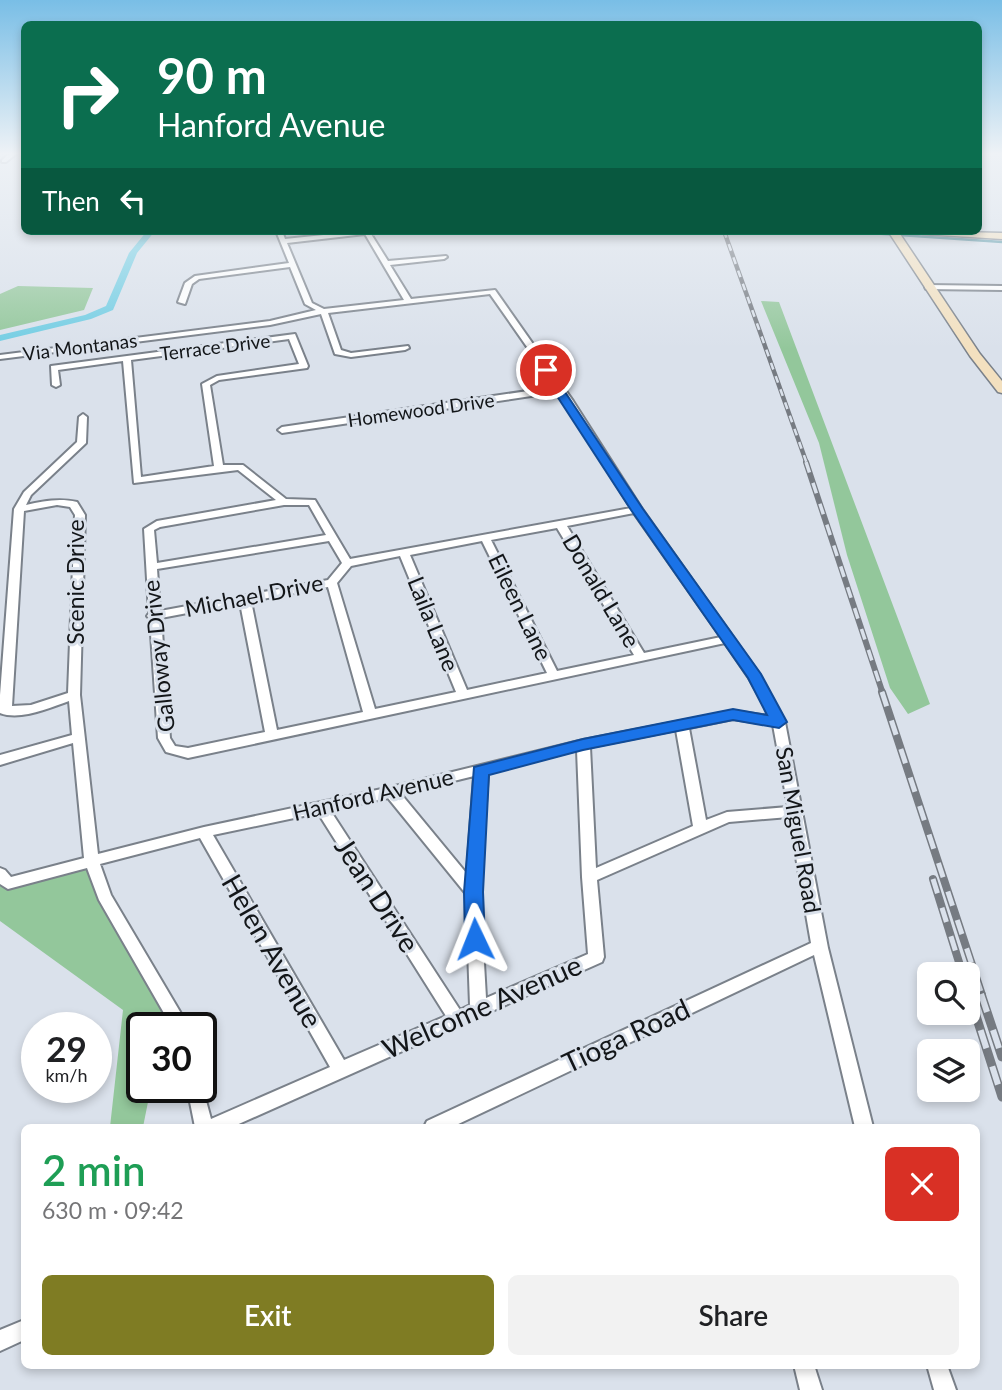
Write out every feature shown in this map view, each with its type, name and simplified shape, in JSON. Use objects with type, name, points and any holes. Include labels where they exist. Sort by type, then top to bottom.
[{"type":"street","points":[[281,235],[309,304],[324,311],[338,352],[351,355],[405,348]]},
{"type":"street","points":[[284,241],[339,235]]},
{"type":"street","points":[[368,235],[409,302]]},
{"type":"street","points":[[896,235],[1002,389]]},
{"type":"street","points":[[982,235],[1002,236]]},
{"type":"street","points":[[386,263],[444,257]]},
{"type":"street","points":[[182,302],[189,283],[197,277],[292,265]]},
{"type":"street","points":[[929,286],[1002,288]]},
{"type":"street","name":"San Miguel Road","points":[[324,311],[492,292],[726,639],[755,677],[779,722],[819,946],[863,1124]]},
{"type":"street","name":"Via Montanas","points":[[0,355],[324,311]]},
{"type":"street","name":"Terrace Drive","points":[[219,468],[206,384],[218,378],[304,366],[292,337],[127,358],[137,481],[240,467],[284,502]]},
{"type":"street","points":[[56,385],[54,368],[127,358]]},
{"type":"street","name":"Homewood Drive","points":[[282,430],[559,390]]},
{"type":"street","points":[[74,695],[32,709],[5,711],[19,509],[27,494],[81,443],[83,417]]},
{"type":"street","name":"Scenic Drive","points":[[19,509],[57,502],[74,504],[80,515],[74,695],[79,737]]},
{"type":"street","name":"Galloway Drive","points":[[347,563],[312,502],[284,502],[156,524],[149,529],[153,616],[164,738],[172,749],[188,753],[726,639]]},
{"type":"street","points":[[347,563],[638,510]]},
{"type":"street","name":"Donald Lane","points":[[561,525],[641,657]]},
{"type":"street","points":[[150,567],[332,537]]},
{"type":"street","name":"Eileen Lane","points":[[486,539],[554,676]]},
{"type":"street","name":"Laila Lane","points":[[404,552],[463,695]]},
{"type":"street","name":"Michael Drive","points":[[153,616],[332,583],[347,563]]},
{"type":"street","points":[[332,583],[370,713]]},
{"type":"street","points":[[245,601],[272,734]]},
{"type":"street","name":"Hanford Avenue","points":[[0,874],[8,883],[204,832],[391,792],[583,744],[733,715],[779,722]]},
{"type":"street","points":[[682,726],[701,829]]},
{"type":"street","points":[[0,760],[79,737],[92,861],[104,896],[172,1012]]},
{"type":"street","points":[[583,744],[589,877],[727,817],[795,811]]},
{"type":"street","points":[[478,1008],[473,892],[481,771]]},
{"type":"street","points":[[391,792],[473,892]]},
{"type":"street","name":"Jean Drive","points":[[321,807],[456,1017]]},
{"type":"street","name":"Helen Avenue","points":[[204,832],[341,1070]]},
{"type":"street","name":"Welcome Avenue","points":[[219,1124],[596,957],[589,877]]},
{"type":"street","name":"Tioga Road","points":[[439,1124],[819,946]]},
{"type":"street","points":[[199,1103],[203,1124]]},
{"type":"street","points":[[0,1341],[21,1331]]},
{"type":"street","points":[[805,1369],[811,1390]]},
{"type":"street","points":[[938,1369],[945,1390]]},
{"type":"green space","points":[[18,286],[93,288],[84,310],[0,330],[0,294]]},
{"type":"green space","points":[[761,301],[779,302],[930,704],[908,714],[890,688],[847,555],[819,443]]},
{"type":"green space","points":[[92,861],[169,1002],[167,1012],[126,1012],[126,1103],[148,1103],[144,1124],[110,1124],[123,1010],[0,921],[0,874],[8,883]]},
{"type":"waterway","points":[[0,338],[88,317],[110,308],[133,253],[148,235]]},
{"type":"waterway","points":[[900,235],[1002,242]]},
{"type":"railway","points":[[725,235],[807,464]]},
{"type":"railway","points":[[806,462],[883,694]]},
{"type":"railway","points":[[882,692],[982,995]]},
{"type":"railway","points":[[933,879],[959,962]]},
{"type":"railway","points":[[981,994],[1002,1057]]},
{"type":"railway","points":[[979,1025],[1002,1097]]},
{"type":"route","points":[[475,939],[473,892],[481,771],[583,744],[733,715],[779,722],[755,677],[638,510],[569,401],[546,370]]}]
